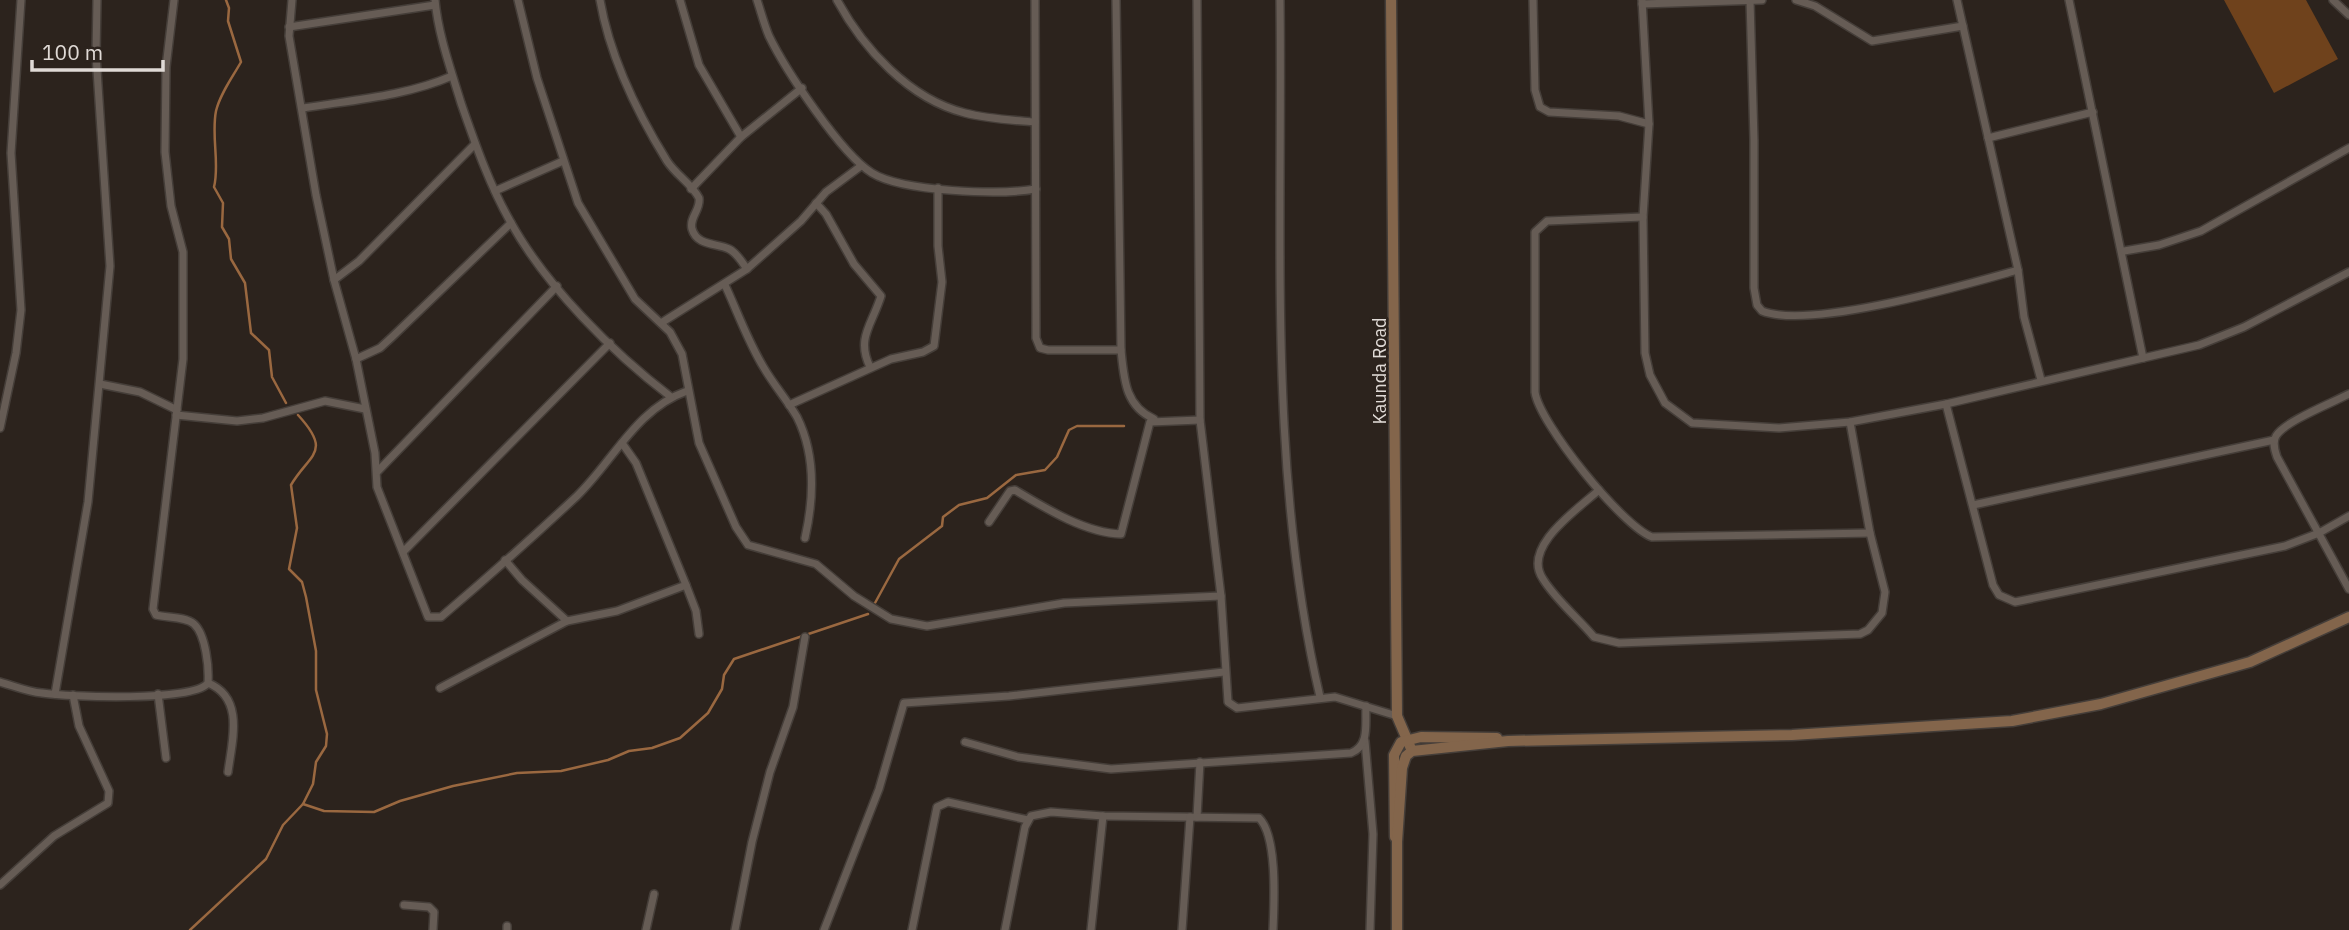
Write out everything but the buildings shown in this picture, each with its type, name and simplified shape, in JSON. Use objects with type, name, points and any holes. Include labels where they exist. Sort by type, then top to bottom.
[{"type":"main road","name":"Kaunda Road","points":[[1391,0],[1397,716],[1412,751]]},
{"type":"main road","points":[[1397,930],[1397,842],[1402,768],[1406,756],[1412,751],[1508,741],[1792,735],[2012,721],[2101,704],[2250,662],[2349,617]]},
{"type":"main road","points":[[1397,842],[1393,822],[1394,755],[1397,746],[1405,739],[1421,737],[1508,741]]},
{"type":"street","points":[[0,428],[16,353],[21,310],[11,153],[22,0]]},
{"type":"street","points":[[55,694],[88,502],[110,266],[106,172],[96,55],[97,0]]},
{"type":"street","points":[[174,0],[166,67],[164,152],[171,206],[183,252],[183,359],[153,608],[156,615],[191,622],[197,627],[206,660],[208,683]]},
{"type":"street","points":[[292,0],[289,27],[316,195],[334,280],[356,359],[378,471],[377,487],[404,551],[425,612],[433,619],[441,617],[579,494],[636,424],[671,397],[687,391]]},
{"type":"street","points":[[517,0],[525,37],[578,203],[635,299],[652,318],[670,332],[682,354],[699,443],[736,527],[748,545],[816,564],[854,596],[891,619],[927,626],[1065,603],[1221,596]]},
{"type":"street","points":[[600,0],[605,29],[629,93],[674,173],[697,194],[700,204],[691,221],[693,232],[698,240],[730,250],[747,269]]},
{"type":"street","points":[[680,0],[699,65],[741,137]]},
{"type":"street","points":[[757,0],[769,36],[802,88],[861,166],[890,180],[938,188],[998,193],[1036,189]]},
{"type":"street","points":[[837,0],[849,23],[874,54],[930,97],[962,113],[1035,122]]},
{"type":"street","points":[[1035,0],[1036,338],[1040,348],[1121,350]]},
{"type":"street","points":[[1116,0],[1121,350],[1131,403],[1140,413],[1154,419],[1200,420]]},
{"type":"street","points":[[1197,0],[1200,420],[1221,596],[1227,698],[1233,707],[1320,697],[1366,706],[1397,716]]},
{"type":"street","points":[[1280,0],[1282,424],[1302,620],[1320,697]]},
{"type":"street","points":[[1533,0],[1535,90],[1540,107],[1549,112],[1619,116],[1649,124]]},
{"type":"street","points":[[1762,0],[1642,2],[1649,124],[1643,217],[1645,353],[1650,375],[1665,403],[1692,423],[1707,426],[1779,428],[1850,422],[1945,404],[2143,358],[2224,336],[2349,272]]},
{"type":"street","points":[[1796,0],[1815,6],[1872,41],[1963,26]]},
{"type":"street","points":[[1957,0],[2018,270],[2024,317],[2040,380]]},
{"type":"street","points":[[2069,0],[2143,358]]},
{"type":"street","points":[[2333,0],[2349,15]]},
{"type":"street","points":[[1750,1],[1754,288],[1757,305],[1762,311],[1780,315],[1840,311],[1942,291],[2018,270]]},
{"type":"street","points":[[289,27],[435,2],[452,76],[475,144],[510,223],[557,286],[610,343],[671,397]]},
{"type":"street","points":[[303,108],[379,96],[436,83],[452,76]]},
{"type":"street","points":[[691,189],[741,137],[802,88]]},
{"type":"street","points":[[1988,138],[2093,112]]},
{"type":"street","points":[[334,280],[359,261],[475,144]]},
{"type":"street","points":[[2123,251],[2159,245],[2201,231],[2349,148]]},
{"type":"street","points":[[495,191],[563,161]]},
{"type":"street","points":[[661,323],[747,269],[816,203],[861,166]]},
{"type":"street","points":[[789,405],[870,367],[934,346],[942,282],[937,246],[938,188]]},
{"type":"street","points":[[816,203],[826,214],[853,264],[881,296],[863,337],[864,354],[870,367]]},
{"type":"street","points":[[1643,217],[1547,221],[1535,232],[1536,403],[1547,424],[1599,489],[1642,533],[1652,537],[1870,533]]},
{"type":"street","points":[[356,359],[373,352],[392,337],[510,223]]},
{"type":"street","points":[[725,285],[757,357],[789,405],[806,440],[812,472],[811,512],[805,538]]},
{"type":"street","points":[[378,471],[557,286]]},
{"type":"street","points":[[404,551],[610,343]]},
{"type":"street","points":[[100,384],[140,393],[176,412],[237,421],[262,418],[325,401],[365,409]]},
{"type":"street","points":[[1973,505],[2274,440],[2287,426],[2349,394]]},
{"type":"street","points":[[1945,404],[1993,585],[1999,595],[2015,602],[2258,552],[2319,533],[2349,516]]},
{"type":"street","points":[[989,522],[1010,491],[1015,490],[1054,512],[1102,531],[1121,534],[1126,525],[1147,426],[1154,419]]},
{"type":"street","points":[[1599,489],[1544,542],[1538,565],[1542,579],[1594,637],[1609,643],[1860,634],[1868,630],[1882,613],[1885,592],[1870,533],[1850,422]]},
{"type":"street","points":[[2274,440],[2277,457],[2349,589]]},
{"type":"street","points":[[622,443],[636,463],[686,585],[696,611],[699,634]]},
{"type":"street","points":[[505,560],[522,580],[567,621]]},
{"type":"street","points":[[440,688],[567,621],[617,611],[686,585]]},
{"type":"street","points":[[735,930],[767,783],[793,707],[805,637]]},
{"type":"street","points":[[824,930],[878,789],[904,703],[1009,696],[1224,672]]},
{"type":"street","points":[[0,682],[55,694],[109,697],[198,691],[208,683]]},
{"type":"street","points":[[208,683],[225,692],[231,706],[234,748],[228,772]]},
{"type":"street","points":[[158,694],[166,758]]},
{"type":"street","points":[[0,885],[54,836],[108,803],[109,791],[79,726],[73,695]]},
{"type":"street","points":[[1366,706],[1365,741],[1373,834],[1370,930]]},
{"type":"street","points":[[965,742],[1018,757],[1088,768],[1351,753],[1360,749],[1365,741]]},
{"type":"street","points":[[1182,930],[1199,762]]},
{"type":"street","points":[[912,930],[937,807],[948,802],[1028,820]]},
{"type":"street","points":[[1004,930],[1028,820],[1039,812],[1103,816],[1252,816],[1264,823],[1274,891],[1273,930]]},
{"type":"street","points":[[1091,930],[1103,816]]},
{"type":"street","points":[[646,930],[654,894]]},
{"type":"street","points":[[404,905],[429,907],[434,912],[433,930]]},
{"type":"shaded area","points":[[2224,0],[2306,0],[2338,59],[2274,93]]},
{"type":"waterway","points":[[226,0],[229,8],[228,21],[241,62],[223,92],[216,111],[214,187],[223,203],[222,227],[229,239],[231,259],[245,283],[251,333],[269,350],[272,377],[286,403]]},
{"type":"waterway","points":[[190,930],[266,859],[283,825],[303,804],[313,784],[316,762],[326,746],[327,734],[316,690],[316,651],[306,597],[302,582],[289,569],[297,528],[291,485],[316,446],[314,438],[298,415]]},
{"type":"waterway","points":[[875,603],[899,559],[942,526],[943,517],[959,505],[987,498],[1016,475],[1045,470],[1057,457],[1069,430],[1077,426],[1124,426]]},
{"type":"waterway","points":[[303,804],[324,811],[374,812],[400,801],[453,786],[517,773],[561,771],[608,760],[629,751],[652,748],[680,738],[708,713],[722,689],[724,675],[734,659],[868,614]]}]
